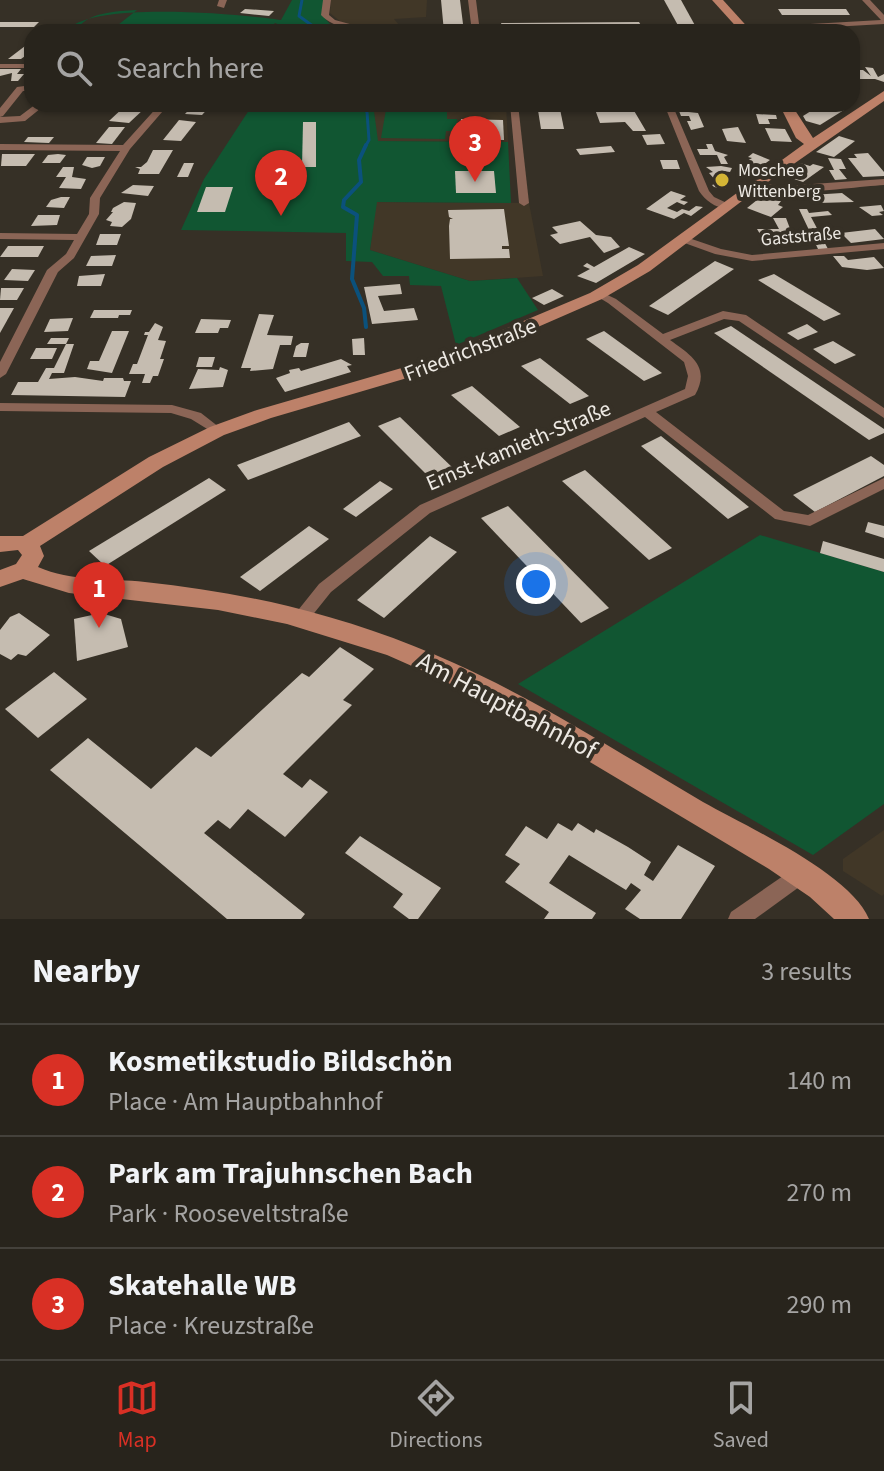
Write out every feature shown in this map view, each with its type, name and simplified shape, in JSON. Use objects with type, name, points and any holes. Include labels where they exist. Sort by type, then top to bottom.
[{"type":"street","points":[[327,0],[325,15],[332,22],[341,24]]},
{"type":"street","points":[[472,0],[475,24]]},
{"type":"street","points":[[717,0],[740,24]]},
{"type":"street","points":[[866,0],[884,21]]},
{"type":"street","points":[[843,24],[884,21]]},
{"type":"street","points":[[0,66],[24,66]]},
{"type":"street","points":[[0,114],[20,89],[24,89]]},
{"type":"street","name":"Friedrichstraße","points":[[860,111],[884,95]]},
{"type":"street","points":[[0,120],[22,119],[31,112]]},
{"type":"street","points":[[0,374],[53,270],[70,256],[94,214],[95,198],[126,148],[158,112]]},
{"type":"street","points":[[515,112],[524,203]]},
{"type":"street","points":[[671,112],[704,191],[710,199],[725,206]]},
{"type":"street","points":[[789,112],[803,138],[812,144]]},
{"type":"street","name":"Friedrichstraße","points":[[26,544],[156,462],[217,431],[442,362],[540,323],[599,294],[644,268],[725,206],[859,112]]},
{"type":"street","points":[[0,147],[126,148]]},
{"type":"street","points":[[754,185],[784,189],[884,182]]},
{"type":"street","points":[[0,236],[79,237]]},
{"type":"street","name":"Gaststraße","points":[[683,239],[719,252],[752,258],[882,249]]},
{"type":"street","name":"Ernst-Kamieth-Straße","points":[[301,618],[325,588],[425,509],[690,392],[695,383],[695,372],[689,360],[599,294]]},
{"type":"street","points":[[661,339],[723,315],[742,318],[884,414]]},
{"type":"street","points":[[0,407],[172,409],[196,416],[217,431]]},
{"type":"street","points":[[648,413],[780,515],[810,521],[884,483]]},
{"type":"street","points":[[0,544],[26,544],[33,556],[24,570],[0,579]]},
{"type":"street","name":"Am Hauptbahnhof","points":[[24,570],[60,581],[157,591],[301,618],[381,641],[467,678],[799,875],[837,901],[854,919]]},
{"type":"street","points":[[738,919],[799,875]]},
{"type":"shaded area","points":[[331,0],[427,0],[426,17],[394,19],[398,24],[338,24],[341,22],[330,13]]},
{"type":"shaded area","points":[[374,112],[506,112],[508,142],[377,141]]},
{"type":"shaded area","points":[[376,202],[529,203],[543,276],[470,281],[370,250]]},
{"type":"shaded area","points":[[884,830],[882,896],[843,871],[843,859]]},
{"type":"green space","points":[[292,0],[324,0],[322,15],[330,24],[275,23],[120,24],[134,13],[166,12],[281,20]]},
{"type":"green space","points":[[137,10],[134,13],[87,20],[102,14]]},
{"type":"green space","points":[[248,112],[374,112],[378,141],[508,142],[511,203],[377,202],[370,250],[470,281],[517,278],[538,310],[456,345],[441,286],[410,285],[409,276],[383,276],[372,262],[346,261],[346,233],[181,230],[204,179]]},
{"type":"green space","points":[[386,112],[447,112],[447,119],[457,119],[456,131],[446,131],[445,139],[381,138]]},
{"type":"green space","points":[[760,535],[884,572],[884,804],[813,855],[518,684]]},
{"type":"building","points":[[441,0],[460,0],[463,24],[443,24]]},
{"type":"building","points":[[664,0],[681,0],[694,24],[677,24]]},
{"type":"building","points":[[245,9],[274,11],[269,16],[240,13]]},
{"type":"building","points":[[778,9],[846,9],[850,15],[782,15]]},
{"type":"building","points":[[0,22],[39,22],[24,24],[24,27],[0,27]]},
{"type":"building","points":[[639,22],[640,24],[501,24]]},
{"type":"building","points":[[24,47],[24,57],[8,59]]},
{"type":"building","points":[[865,67],[873,68],[878,77],[884,74],[884,82],[860,79],[860,70],[871,76]]},
{"type":"building","points":[[0,69],[21,69],[17,74],[24,74],[18,81],[11,81],[12,73],[0,76]]},
{"type":"building","points":[[119,112],[141,112],[129,123],[109,121]]},
{"type":"building","points":[[187,112],[205,112],[202,115],[185,114]]},
{"type":"building","points":[[538,112],[561,112],[564,129],[541,129]]},
{"type":"building","points":[[596,112],[635,112],[646,131],[633,131],[625,122],[600,123]]},
{"type":"building","points":[[679,112],[698,113],[704,127],[691,130],[687,121],[691,121],[689,116],[681,116]]},
{"type":"building","points":[[809,112],[841,112],[820,125],[806,121],[803,116]]},
{"type":"building","points":[[756,114],[776,115],[777,119],[768,119],[770,124],[759,124]]},
{"type":"building","points":[[461,119],[503,120],[504,140],[460,139]]},
{"type":"building","points":[[179,120],[196,122],[181,141],[163,140]]},
{"type":"building","points":[[303,122],[316,122],[316,167],[302,167]]},
{"type":"building","points":[[109,127],[125,127],[112,144],[96,143]]},
{"type":"building","points":[[738,127],[746,143],[727,141],[722,129]]},
{"type":"building","points":[[765,128],[785,129],[792,142],[771,141]]},
{"type":"building","points":[[660,134],[665,144],[647,145],[642,135]]},
{"type":"building","points":[[839,136],[855,141],[834,157],[816,152]]},
{"type":"building","points":[[28,137],[54,137],[49,143],[24,142]]},
{"type":"building","points":[[706,144],[712,144],[715,151],[728,155],[724,157],[728,164],[721,164],[717,155],[700,155],[697,149],[708,149]]},
{"type":"building","points":[[611,146],[615,152],[580,155],[576,149]]},
{"type":"building","points":[[153,150],[173,150],[159,174],[138,174],[140,169],[135,167],[147,162]]},
{"type":"building","points":[[753,153],[770,160],[753,172],[737,167],[752,158],[748,157]]},
{"type":"building","points":[[868,153],[884,176],[863,177],[848,158],[857,158],[854,154]]},
{"type":"building","points":[[2,154],[35,154],[26,166],[1,166]]},
{"type":"building","points":[[48,155],[66,155],[60,163],[42,163]]},
{"type":"building","points":[[87,157],[105,157],[100,166],[92,168],[82,165]]},
{"type":"building","points":[[828,158],[841,159],[846,169],[839,169],[847,179],[835,180],[829,170],[834,170]]},
{"type":"building","points":[[660,160],[677,160],[680,169],[663,169]]},
{"type":"building","points":[[184,163],[194,163],[188,177],[177,177]]},
{"type":"building","points":[[800,163],[824,167],[803,182],[782,175]]},
{"type":"building","points":[[63,167],[74,167],[72,177],[86,179],[81,189],[59,188],[66,177],[56,177]]},
{"type":"building","name":"Moschee Wittenberg","points":[[706,167],[732,168],[730,172],[723,171],[729,184],[725,189],[712,185],[718,183],[709,173],[713,172]]},
{"type":"building","points":[[455,171],[494,171],[496,193],[456,193]]},
{"type":"building","points":[[133,185],[154,186],[148,196],[121,193]]},
{"type":"building","points":[[206,187],[233,187],[225,212],[197,212]]},
{"type":"building","points":[[671,191],[686,196],[680,200],[688,202],[684,205],[677,202],[667,208],[677,212],[703,207],[691,216],[684,213],[674,219],[646,209]]},
{"type":"building","points":[[842,193],[854,202],[818,203],[811,195]]},
{"type":"building","points":[[762,196],[781,201],[778,205],[783,207],[771,217],[747,208]]},
{"type":"building","points":[[70,197],[64,208],[46,207],[51,200]]},
{"type":"building","points":[[124,202],[136,203],[131,219],[122,227],[110,226],[112,222],[106,220],[113,208]]},
{"type":"building","points":[[881,205],[884,211],[879,212],[883,215],[872,216],[859,207]]},
{"type":"building","points":[[504,209],[509,246],[502,246],[502,249],[509,249],[510,258],[450,259],[449,226],[450,219],[453,219],[449,217],[448,210]]},
{"type":"building","points":[[799,209],[807,209],[809,213],[828,211],[832,215],[811,217],[828,249],[818,249]]},
{"type":"building","points":[[38,215],[60,215],[57,225],[31,226]]},
{"type":"building","points":[[773,218],[786,218],[792,234],[760,234],[757,229],[779,229]]},
{"type":"building","points":[[580,221],[596,235],[611,237],[620,247],[604,253],[590,237],[560,244],[550,235],[558,233],[552,227]]},
{"type":"building","points":[[875,229],[884,239],[851,243],[841,233]]},
{"type":"building","points":[[100,234],[121,234],[117,245],[96,245]]},
{"type":"building","points":[[8,246],[44,246],[38,257],[0,257]]},
{"type":"building","points":[[629,247],[645,254],[596,283],[577,276],[590,269],[583,266],[587,263],[594,267]]},
{"type":"building","points":[[116,255],[112,266],[86,266],[91,256]]},
{"type":"building","points":[[833,256],[844,256],[848,260],[874,257],[884,268],[867,270],[842,267]]},
{"type":"building","points":[[715,261],[734,269],[668,315],[649,306]]},
{"type":"building","points":[[12,269],[35,270],[28,281],[4,280]]},
{"type":"building","points":[[105,274],[101,286],[77,286],[79,276]]},
{"type":"building","points":[[774,274],[841,314],[824,321],[758,280]]},
{"type":"building","points":[[400,284],[402,294],[378,296],[384,311],[414,308],[418,320],[372,324],[364,287]]},
{"type":"building","points":[[1,288],[24,288],[17,300],[0,300]]},
{"type":"building","points":[[552,289],[564,296],[544,305],[532,298]]},
{"type":"building","points":[[0,308],[14,308],[0,333]]},
{"type":"building","points":[[94,310],[132,310],[130,315],[119,315],[118,318],[90,318]]},
{"type":"building","points":[[259,314],[274,315],[267,335],[293,336],[291,345],[280,345],[273,369],[250,371],[251,368],[241,368]]},
{"type":"building","points":[[73,318],[68,331],[44,332],[50,319]]},
{"type":"building","points":[[201,319],[231,320],[228,328],[220,328],[218,333],[195,333]]},
{"type":"building","points":[[155,323],[163,327],[158,340],[166,341],[160,359],[164,359],[158,376],[153,376],[150,383],[142,383],[145,374],[129,374],[133,364],[137,364],[148,335],[144,335],[145,332],[149,332]]},
{"type":"building","points":[[807,324],[818,332],[798,340],[787,333]]},
{"type":"building","points":[[731,326],[884,429],[884,433],[869,440],[714,333]]},
{"type":"building","points":[[112,331],[129,331],[112,373],[87,369],[90,361],[99,361]]},
{"type":"building","points":[[604,331],[662,373],[644,381],[586,339]]},
{"type":"building","points":[[51,338],[69,338],[66,344],[47,344]]},
{"type":"building","points":[[364,338],[365,355],[353,355],[352,339]]},
{"type":"building","points":[[833,341],[856,355],[835,364],[813,349]]},
{"type":"building","points":[[309,343],[306,357],[293,357],[296,346]]},
{"type":"building","points":[[66,344],[74,344],[64,373],[52,373],[49,379],[75,377],[103,381],[104,378],[123,378],[124,381],[131,381],[125,397],[11,395],[18,382],[38,382],[46,368],[54,368]]},
{"type":"building","points":[[36,348],[57,348],[52,359],[30,359]]},
{"type":"building","points":[[199,357],[215,357],[212,367],[196,367]]},
{"type":"building","points":[[540,358],[589,396],[570,404],[521,366]]},
{"type":"building","points":[[341,359],[352,365],[347,366],[351,372],[285,392],[276,378],[290,373],[289,370],[299,368],[301,371]]},
{"type":"building","points":[[220,367],[228,370],[223,387],[189,389],[198,369],[219,370]]},
{"type":"building","points":[[472,386],[520,427],[499,436],[451,395]]},
{"type":"building","points":[[400,417],[455,470],[432,480],[378,426]]},
{"type":"building","points":[[349,422],[361,436],[248,480],[237,465]]},
{"type":"building","points":[[661,436],[749,507],[728,519],[641,446]]},
{"type":"building","points":[[871,456],[884,465],[884,476],[815,512],[793,495]]},
{"type":"building","points":[[585,470],[672,548],[649,560],[562,481]]},
{"type":"building","points":[[209,478],[226,490],[105,566],[89,551]]},
{"type":"building","points":[[380,481],[393,489],[356,517],[343,509]]},
{"type":"building","points":[[508,506],[609,608],[581,623],[481,518]]},
{"type":"building","points":[[868,522],[884,526],[884,538],[865,532]]},
{"type":"building","points":[[309,526],[329,539],[260,591],[240,577]]},
{"type":"building","points":[[430,536],[457,552],[384,618],[357,600]]},
{"type":"building","points":[[823,541],[884,559],[884,572],[820,553]]},
{"type":"building","points":[[19,613],[50,635],[26,656],[18,654],[11,660],[0,654],[0,630],[10,617]]},
{"type":"building","points":[[101,613],[121,619],[128,647],[77,661],[74,619]]},
{"type":"building","points":[[340,647],[374,669],[343,700],[352,705],[283,774],[302,788],[310,779],[328,792],[285,837],[248,809],[230,829],[218,820],[204,833],[305,914],[301,919],[227,919],[50,770],[88,738],[151,789],[196,747],[211,757],[302,673],[309,677]]},
{"type":"building","points":[[54,672],[87,699],[38,738],[5,709]]},
{"type":"building","points":[[558,823],[572,831],[578,823],[594,833],[596,829],[628,847],[651,862],[644,875],[653,881],[678,845],[715,866],[681,919],[640,919],[625,909],[641,890],[631,883],[626,890],[569,855],[549,883],[596,913],[592,919],[544,919],[549,912],[505,882],[520,864],[505,855],[526,826],[547,839]]},
{"type":"building","points":[[360,836],[441,888],[418,919],[409,919],[393,907],[403,894],[345,853]]},
{"type":"waterway","points":[[302,0],[299,16],[310,24]]},
{"type":"waterway","points":[[365,146],[369,140],[367,112]]},
{"type":"waterway","points":[[365,146],[359,160],[361,182],[344,200],[343,207],[357,215],[352,279],[364,308],[366,327]]},
{"type":"place","name":"Moschee Wittenberg","points":[[722,180]]},
{"type":"place","name":"Skatehalle WB","points":[[475,182]]},
{"type":"place","name":"Park am Trajuhnschen Bach","points":[[281,216]]},
{"type":"place","name":"Kosmetikstudio Bildschön","points":[[99,628]]}]
